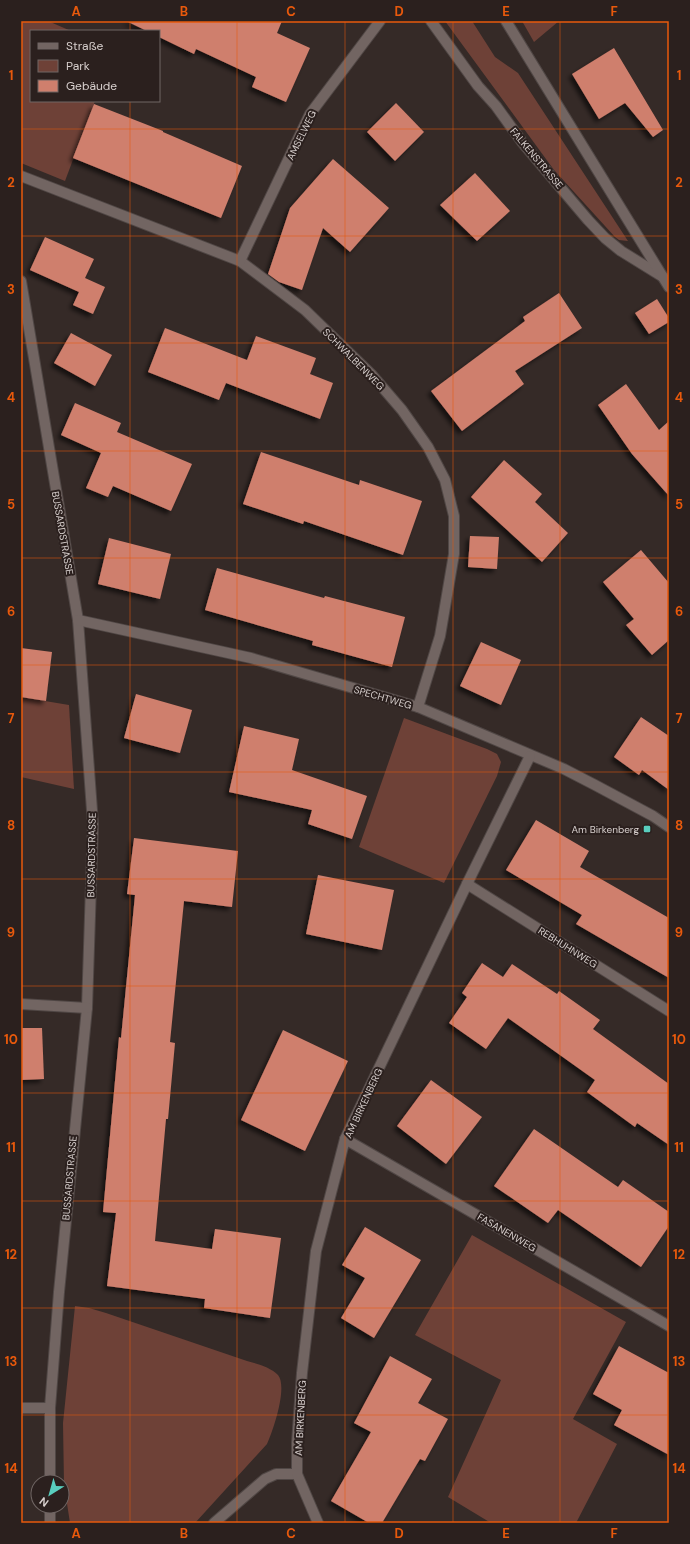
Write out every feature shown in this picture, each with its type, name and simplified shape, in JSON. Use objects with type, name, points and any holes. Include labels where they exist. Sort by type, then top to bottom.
[{"type":"street","name":"AMSELWEG","points":[[240,261],[310,114],[380,21]]},
{"type":"street","name":"FALKENSTRASSE","points":[[431,21],[478,86],[496,106],[522,142],[588,220],[605,238],[621,251],[663,277]]},
{"type":"street","name":"FALKENSTRASSE","points":[[506,21],[669,287]]},
{"type":"street","name":"SCHWALBENWEG","points":[[21,176],[240,261],[304,310],[371,374],[402,410],[428,447],[445,480],[454,516],[454,554],[440,636],[418,706]]},
{"type":"street","name":"BUSSARDSTRASSE","points":[[21,281],[78,620],[93,824],[87,1008],[72,1144],[50,1408],[50,1474]]},
{"type":"street","name":"SPECHTWEG","points":[[78,620],[251,658],[418,706],[530,756],[564,769],[595,784],[669,826]]},
{"type":"street","name":"AM BIRKENBERG","points":[[318,1523],[297,1474],[297,1443],[302,1373],[316,1251],[345,1139],[530,756]]},
{"type":"street","name":"REBHUHNWEG","points":[[467,884],[669,1011]]},
{"type":"street","points":[[21,1004],[87,1008]]},
{"type":"street","name":"FASANENWEG","points":[[345,1139],[669,1326]]},
{"type":"street","points":[[21,1408],[50,1408]]},
{"type":"street","points":[[214,1523],[264,1479],[276,1474],[297,1474]]},
{"type":"green space","points":[[21,21],[48,21],[69,30],[30,30],[30,102],[95,102],[65,181],[21,163]]},
{"type":"green space","points":[[445,21],[472,21],[495,57],[518,73],[628,241],[619,240],[615,237],[554,170]]},
{"type":"green space","points":[[522,21],[559,21],[534,42]]},
{"type":"green space","points":[[21,697],[69,705],[74,789],[21,777]]},
{"type":"green space","points":[[404,718],[487,749],[497,754],[501,762],[497,776],[444,883],[359,847]]},
{"type":"green space","points":[[472,1235],[626,1322],[573,1419],[617,1444],[576,1523],[491,1523],[448,1497],[501,1380],[415,1335]]},
{"type":"green space","points":[[75,1306],[106,1313],[260,1365],[268,1368],[278,1375],[281,1381],[280,1399],[276,1420],[267,1444],[195,1523],[70,1523],[69,1514],[70,1514],[70,1474],[64,1474],[63,1423]]},
{"type":"building","points":[[126,21],[282,21],[277,33],[310,48],[286,102],[252,87],[256,77],[196,49],[194,54],[160,37],[160,30],[145,30]]},
{"type":"building","points":[[614,48],[663,130],[653,137],[625,103],[599,119],[572,74]]},
{"type":"building","points":[[396,103],[424,132],[395,161],[367,132]]},
{"type":"building","points":[[94,104],[163,131],[242,166],[221,218],[73,158]]},
{"type":"building","points":[[333,159],[389,208],[350,252],[323,228],[302,290],[279,282],[268,274],[290,208]]},
{"type":"building","points":[[475,173],[510,211],[477,241],[440,205]]},
{"type":"building","points":[[45,237],[94,259],[85,278],[105,287],[93,314],[73,305],[79,292],[30,270]]},
{"type":"building","points":[[559,293],[582,328],[515,371],[524,384],[462,431],[431,391],[525,321],[523,317]]},
{"type":"building","points":[[657,299],[669,318],[669,322],[649,334],[635,313]]},
{"type":"building","points":[[165,328],[247,360],[256,336],[316,358],[310,374],[333,383],[320,419],[226,383],[219,400],[148,372]]},
{"type":"building","points":[[71,333],[112,355],[95,386],[54,363]]},
{"type":"building","points":[[626,384],[659,430],[669,421],[669,496],[632,454],[598,405]]},
{"type":"building","points":[[75,403],[121,423],[117,432],[192,464],[171,511],[113,486],[108,497],[86,488],[101,453],[61,435]]},
{"type":"building","points":[[261,452],[359,485],[360,480],[422,501],[403,555],[304,521],[303,524],[243,504]]},
{"type":"building","points":[[504,460],[542,494],[535,502],[568,533],[542,562],[471,497]]},
{"type":"building","points":[[470,536],[499,537],[497,569],[468,567]]},
{"type":"building","points":[[109,538],[171,554],[160,599],[98,584]]},
{"type":"building","points":[[641,550],[669,583],[669,640],[652,655],[626,625],[634,619],[603,582]]},
{"type":"building","points":[[217,568],[324,598],[325,596],[405,617],[392,667],[312,645],[313,641],[205,610]]},
{"type":"building","points":[[481,642],[521,660],[501,705],[460,686]]},
{"type":"building","points":[[21,648],[52,652],[46,701],[21,697]]},
{"type":"building","points":[[136,694],[192,710],[180,753],[124,738]]},
{"type":"building","points":[[641,717],[669,736],[669,790],[642,770],[639,775],[614,757]]},
{"type":"building","points":[[244,726],[299,739],[292,770],[367,796],[352,839],[308,824],[312,810],[229,792]]},
{"type":"building","points":[[536,820],[589,851],[580,867],[669,918],[669,978],[576,924],[582,915],[506,870]]},
{"type":"building","points":[[134,838],[238,851],[232,907],[184,901],[170,1042],[175,1043],[168,1119],[166,1119],[155,1241],[212,1249],[215,1229],[281,1238],[270,1318],[204,1308],[205,1299],[107,1286],[116,1213],[103,1212],[119,1037],[121,1038],[135,895],[127,894]]},
{"type":"building","points":[[318,875],[394,890],[382,950],[306,934]]},
{"type":"building","points":[[482,963],[503,977],[512,964],[557,994],[559,991],[600,1020],[593,1029],[669,1084],[669,1145],[637,1123],[635,1127],[587,1092],[595,1080],[508,1018],[486,1049],[449,1023],[467,997],[462,993]]},
{"type":"building","points":[[21,1028],[42,1028],[44,1079],[21,1080]]},
{"type":"building","points":[[283,1030],[348,1061],[305,1151],[241,1120]]},
{"type":"building","points":[[431,1080],[482,1117],[446,1164],[397,1126]]},
{"type":"building","points":[[534,1129],[618,1187],[623,1180],[669,1212],[669,1226],[641,1267],[558,1210],[548,1223],[494,1186]]},
{"type":"building","points":[[365,1227],[421,1260],[374,1338],[341,1318],[365,1278],[342,1265]]},
{"type":"building","points":[[619,1346],[669,1373],[669,1455],[614,1425],[622,1410],[593,1394]]},
{"type":"building","points":[[390,1356],[432,1379],[418,1403],[448,1419],[425,1461],[420,1459],[382,1523],[369,1523],[331,1501],[371,1432],[354,1423]]},
{"type":"place","name":"Am Birkenberg","points":[[647,829]]}]
